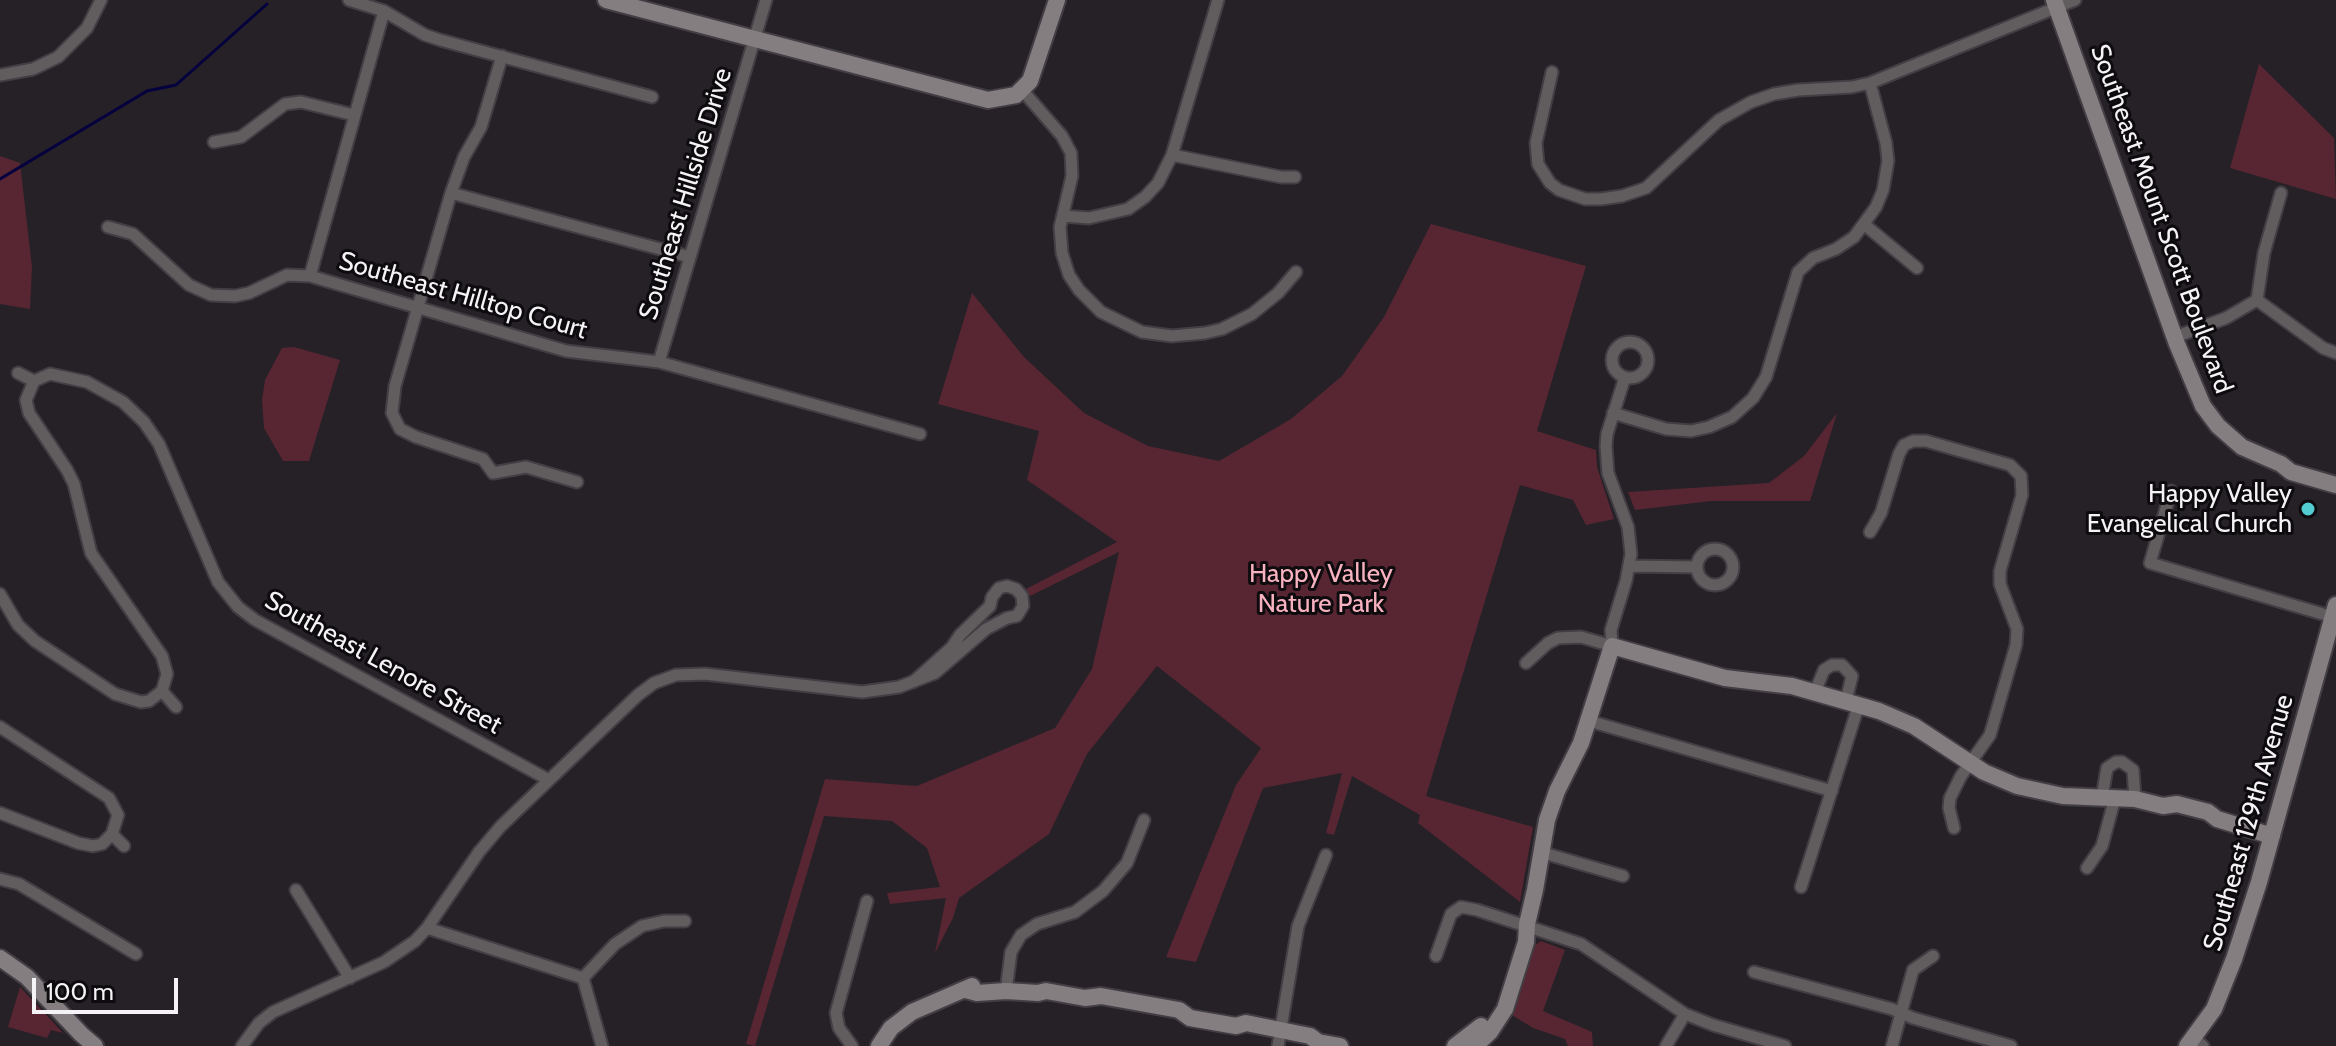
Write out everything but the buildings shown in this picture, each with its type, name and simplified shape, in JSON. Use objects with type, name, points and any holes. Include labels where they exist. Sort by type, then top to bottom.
[{"type":"street","points":[[0,75],[33,69],[58,57],[87,28],[101,0]]},
{"type":"street","points":[[349,0],[384,11],[425,35],[652,97]]},
{"type":"street","points":[[606,0],[973,97],[999,100],[1023,91],[1035,68],[1057,0]]},
{"type":"street","name":"Southeast Hillside Drive","points":[[659,362],[766,0]]},
{"type":"street","points":[[1063,216],[1101,216],[1133,206],[1158,183],[1172,155],[1218,0]]},
{"type":"street","points":[[1552,72],[1536,143],[1538,164],[1550,183],[1559,190],[1585,199],[1622,196],[1646,188],[1719,120],[1751,102],[1798,90],[1870,83],[2056,4],[2075,0]]},
{"type":"street","name":"Southeast Mount Scott Boulevard","points":[[2056,4],[2196,393],[2211,417],[2242,447],[2281,464],[2291,472],[2336,485]]},
{"type":"street","points":[[310,276],[384,11]]},
{"type":"street","points":[[502,56],[481,127],[464,157],[451,193],[392,396],[392,413],[400,429],[483,459],[493,473],[526,467],[577,482]]},
{"type":"street","points":[[1613,413],[1680,430],[1709,427],[1732,417],[1753,398],[1766,377],[1798,272],[1813,258],[1845,243],[1865,225],[1883,190],[1888,161],[1886,143],[1870,83]]},
{"type":"street","points":[[1023,91],[1062,136],[1071,153],[1072,176],[1060,238],[1062,253],[1069,275],[1101,312],[1142,332],[1188,335],[1222,329],[1252,314],[1278,293],[1296,272]]},
{"type":"street","points":[[214,142],[241,137],[285,104],[301,102],[354,115]]},
{"type":"street","points":[[1172,155],[1295,177]]},
{"type":"street","points":[[451,193],[690,257]]},
{"type":"street","points":[[2257,300],[2264,253],[2281,193]]},
{"type":"street","points":[[1865,225],[1917,268]]},
{"type":"street","name":"Southeast Hilltop Court","points":[[108,227],[133,234],[189,285],[211,295],[235,296],[287,275],[310,276],[566,351],[659,362],[920,434]]},
{"type":"street","points":[[2175,337],[2226,318],[2257,300]]},
{"type":"street","points":[[2257,300],[2323,348],[2336,353]]},
{"type":"street","name":"Southeast Lenore Street","points":[[18,373],[34,381],[50,374],[87,382],[123,402],[144,422],[166,456],[218,582],[246,613],[549,780]]},
{"type":"street","points":[[1475,1046],[1490,1032],[1505,1009],[1526,942],[1540,852],[1552,805],[1589,721],[1612,646],[1611,630],[1630,566],[1628,527],[1608,473],[1607,459],[1607,434],[1625,377]]},
{"type":"street","points":[[0,594],[18,625],[35,641],[115,694],[141,702],[149,701],[162,691],[167,674],[162,656],[91,553],[74,484],[29,413],[26,400],[34,381]]},
{"type":"street","points":[[1870,532],[1881,513],[1899,454],[1904,445],[1913,441],[1926,441],[2010,465],[2021,476],[2022,495],[2000,571],[2000,584],[2017,629],[2016,645],[1990,735],[1961,776],[1950,798],[1954,828]]},
{"type":"street","name":"Southeast Mount Scott Boulevard","points":[[2281,464],[2293,463],[2336,475]]},
{"type":"street","points":[[2171,491],[2150,563],[2334,611]]},
{"type":"street","points":[[1630,566],[1696,567]]},
{"type":"street","points":[[242,1046],[259,1023],[273,1012],[395,956],[427,928],[479,852],[549,780],[654,683],[676,675],[705,674],[862,692],[886,690],[913,682],[935,673],[986,629],[1017,616],[1023,606],[1022,596],[1016,589],[1007,586],[999,588],[990,606],[952,647],[913,682]]},
{"type":"street","name":"Southeast 129th Avenue","points":[[2195,1043],[2227,980],[2272,836],[2334,611]]},
{"type":"street","points":[[1526,663],[1558,638],[1581,637],[1725,678],[1777,684],[1852,703],[1914,726],[1971,764],[2003,781],[2033,791],[2063,796],[2135,799],[2163,806],[2174,813],[2205,821],[2217,819],[2272,836]]},
{"type":"street","points":[[1801,887],[1832,791],[1852,703],[1852,676],[1842,665],[1832,665],[1824,670],[1815,692]]},
{"type":"street","points":[[162,691],[176,707]]},
{"type":"street","points":[[1589,721],[1832,791]]},
{"type":"street","points":[[0,727],[109,798],[118,815],[112,834],[97,846],[87,846],[0,813]]},
{"type":"street","points":[[2087,868],[2102,846],[2109,798],[2104,773],[2111,764],[2127,764],[2133,770],[2135,799]]},
{"type":"street","points":[[1006,986],[1011,952],[1021,935],[1037,924],[1075,912],[1103,891],[1127,863],[1144,820]]},
{"type":"street","points":[[112,834],[124,846]]},
{"type":"street","points":[[1540,852],[1623,876]]},
{"type":"street","points":[[1280,1038],[1298,926],[1326,855]]},
{"type":"street","points":[[0,879],[19,884],[136,954]]},
{"type":"street","points":[[296,890],[350,978]]},
{"type":"street","points":[[852,1046],[839,1028],[836,1013],[867,901]]},
{"type":"street","points":[[1436,956],[1448,918],[1461,907],[1527,924],[1562,935],[1600,954],[1685,1014],[1785,1046]]},
{"type":"street","points":[[583,978],[615,944],[642,926],[664,921],[685,921]]},
{"type":"street","points":[[1455,1046],[1469,1038],[1489,1015],[1496,1003],[1515,938],[1527,924]]},
{"type":"street","points":[[427,928],[583,978]]},
{"type":"street","points":[[1892,1046],[1913,970],[1933,956]]},
{"type":"street","points":[[0,958],[27,977],[95,1046]]},
{"type":"street","points":[[1754,972],[2011,1046]]},
{"type":"street","points":[[583,978],[602,1046]]},
{"type":"street","points":[[866,1046],[880,1031],[891,1028],[924,1005],[966,990],[977,993],[1006,986],[1038,993],[1046,991],[1085,998],[1101,996],[1153,1005],[1179,1010],[1190,1018],[1236,1026],[1245,1033],[1310,1045],[1318,1042],[1340,1046]]},
{"type":"street","points":[[1666,1046],[1685,1014]]},
{"type":"street","points":[[879,1046],[891,1028]]},
{"type":"green space","points":[[2259,64],[2334,138],[2336,199],[2230,168]]},
{"type":"green space","points":[[0,156],[20,163],[32,267],[30,309],[0,304]]},
{"type":"green space","name":"Happy Valley Nature Park","points":[[1431,224],[1586,266],[1537,431],[1596,450],[1597,467],[1614,519],[1586,525],[1573,500],[1520,485],[1426,796],[1533,827],[1520,902],[1418,823],[1420,815],[1352,776],[1334,835],[1326,833],[1342,773],[1263,788],[1196,962],[1166,957],[1236,785],[1261,748],[1157,666],[1087,754],[1049,834],[959,898],[953,918],[935,953],[946,898],[890,904],[887,893],[940,887],[927,848],[892,821],[824,816],[755,1046],[746,1044],[825,779],[917,786],[1055,728],[1092,669],[1119,552],[1030,596],[1026,589],[1117,542],[1027,480],[1039,431],[938,404],[972,293],[1024,357],[1084,413],[1148,446],[1219,461],[1291,419],[1342,376],[1384,317]]},
{"type":"green space","points":[[294,347],[340,360],[309,461],[283,461],[264,428],[262,400],[265,380],[282,348]]},
{"type":"green space","points":[[1837,413],[1810,501],[1711,501],[1635,510],[1628,492],[1769,483],[1804,456]]},
{"type":"green space","points":[[1541,941],[1565,950],[1543,1011],[1592,1032],[1593,1046],[1568,1046],[1565,1039],[1533,1028],[1512,1015],[1534,946]]},
{"type":"green space","points":[[20,987],[63,1033],[51,1030],[47,1038],[8,1027]]},
{"type":"waterway","points":[[0,179],[147,91],[176,85],[267,4]]},
{"type":"place","name":"Happy Valley Evangelical Church","points":[[2308,509]]}]
